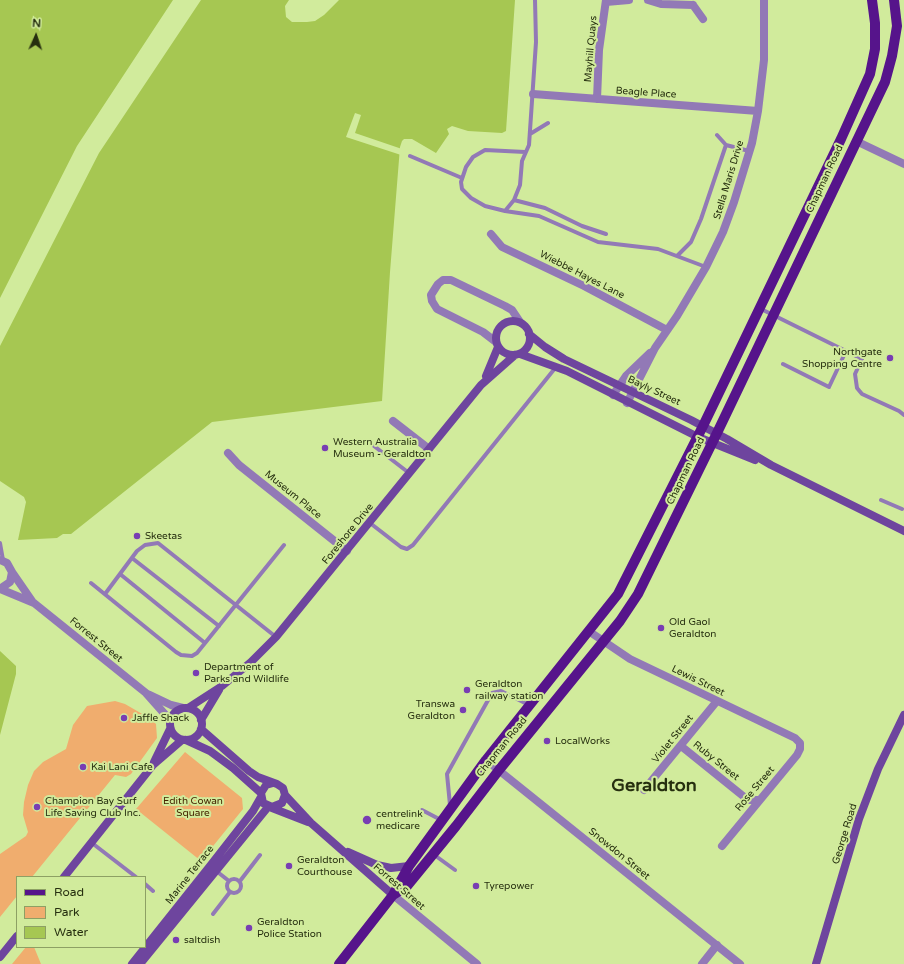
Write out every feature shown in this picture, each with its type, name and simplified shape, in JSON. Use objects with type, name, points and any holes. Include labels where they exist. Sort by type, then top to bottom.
[{"type":"main road","name":"Chapman Road","points":[[339,964],[393,895],[409,866],[486,760],[590,632],[618,594],[698,437],[870,74],[875,49],[875,23],[872,0]]},
{"type":"main road","name":"Chapman Road","points":[[393,895],[407,886],[456,826],[499,770],[603,642],[638,594],[713,443],[885,82],[892,56],[897,26],[894,0]]},
{"type":"street","points":[[606,1],[629,0]]},
{"type":"street","points":[[648,0],[661,4],[695,3],[703,18]]},
{"type":"street","name":"Stella Maris Drive","points":[[627,402],[655,348],[706,267],[732,209],[749,151],[758,111],[764,60],[764,0]]},
{"type":"street","name":"Mayhill Quays","points":[[597,99],[599,50],[606,1]]},
{"type":"street","name":"Beagle Place","points":[[533,94],[758,111]]},
{"type":"street","points":[[856,141],[904,164]]},
{"type":"street","name":"Wiebbe Hayes Lane","points":[[491,234],[502,247],[584,286],[667,330]]},
{"type":"street","points":[[443,280],[451,280],[512,310],[520,322],[530,334],[529,343],[524,351],[517,354],[505,353],[483,332],[436,309],[431,295],[438,284],[443,280]]},
{"type":"street","points":[[497,344],[496,332],[502,324],[511,321],[520,322]]},
{"type":"street","name":"Bayly Street","points":[[530,334],[545,347],[564,359],[703,426],[771,465],[904,531]]},
{"type":"street","name":"Foreshore Drive","points":[[481,385],[490,368],[497,344]]},
{"type":"street","name":"Stella Maris Drive","points":[[613,396],[626,376],[655,348]]},
{"type":"street","name":"Bayly Street","points":[[517,354],[556,367],[698,437],[771,465]]},
{"type":"street","name":"Foreshore Drive","points":[[186,708],[222,686],[251,662],[276,637],[481,385],[517,354]]},
{"type":"street","points":[[392,421],[429,449]]},
{"type":"street","name":"Museum Place","points":[[228,453],[239,465],[347,551]]},
{"type":"street","name":"Forrest Street","points":[[1,560],[7,563],[34,603]]},
{"type":"street","name":"Forrest Street","points":[[0,589],[10,582],[12,572]]},
{"type":"street","name":"Forrest Street","points":[[0,589],[34,603],[146,692],[170,720]]},
{"type":"street","name":"Lewis Street","points":[[590,632],[630,659],[795,738],[800,743]]},
{"type":"street","name":"Foreshore Drive","points":[[201,720],[222,686]]},
{"type":"street","name":"Forrest Street","points":[[146,692],[171,705],[186,708]]},
{"type":"street","name":"Violet Street","points":[[644,790],[717,701]]},
{"type":"street","points":[[65,876],[153,765],[170,729],[170,720],[175,712],[186,708],[196,712],[201,720],[201,729],[196,737],[184,740],[153,765]]},
{"type":"street","name":"George Road","points":[[816,964],[859,819],[878,769],[904,715]]},
{"type":"street","points":[[170,729],[176,737],[210,751],[233,768],[261,795],[263,803],[270,807],[280,805],[285,796],[283,788],[249,771],[201,729]]},
{"type":"street","name":"Rose Street","points":[[722,846],[758,800],[797,755],[800,748],[800,743]]},
{"type":"street","name":"Ruby Street","points":[[681,746],[748,800],[758,800]]},
{"type":"street","name":"Snowdon Street","points":[[486,760],[740,964]]},
{"type":"street","points":[[261,795],[266,785],[273,783]]},
{"type":"street","name":"Marine Terrace","points":[[140,964],[213,868],[253,810],[261,795]]},
{"type":"street","name":"Forrest Street","points":[[285,796],[310,823],[393,895],[477,964]]},
{"type":"street","name":"Forrest Street","points":[[270,807],[310,823]]},
{"type":"street","name":"Marine Terrace","points":[[146,947],[213,868],[270,807]]},
{"type":"street","points":[[340,849],[377,865],[391,868],[409,866]]},
{"type":"street","points":[[0,957],[16,937]]},
{"type":"street","points":[[702,964],[717,945]]},
{"type":"street","name":"Marine Terrace","points":[[132,964],[146,948]]},
{"type":"lane","points":[[505,211],[514,200],[521,182],[522,161],[529,146],[536,42],[535,0]]},
{"type":"lane","points":[[530,134],[548,123]]},
{"type":"lane","points":[[717,135],[726,145],[749,151]]},
{"type":"lane","points":[[678,255],[690,242],[702,219],[726,145]]},
{"type":"lane","points":[[525,152],[485,150],[472,156],[462,178],[462,189],[471,198],[485,206],[505,211],[539,216],[598,242],[658,249],[678,255],[706,267]]},
{"type":"lane","points":[[410,156],[462,178]]},
{"type":"lane","points":[[514,200],[545,208],[582,226],[606,234]]},
{"type":"lane","points":[[759,308],[862,359],[855,374],[857,388],[862,394],[899,411],[904,415]]},
{"type":"lane","points":[[782,364],[829,387],[846,352]]},
{"type":"lane","points":[[370,522],[401,547],[407,549],[413,545],[556,367]]},
{"type":"lane","points":[[374,446],[410,473]]},
{"type":"lane","points":[[881,500],[902,509]]},
{"type":"lane","points":[[0,543],[1,560]]},
{"type":"lane","points":[[105,594],[132,558],[145,545],[158,543],[276,637]]},
{"type":"lane","points":[[91,583],[181,655],[192,656],[197,653],[284,545]]},
{"type":"lane","points":[[132,558],[219,626]]},
{"type":"lane","points":[[120,574],[205,643]]},
{"type":"lane","points":[[450,808],[447,774],[492,693],[501,690],[530,706]]},
{"type":"lane","points":[[422,810],[442,821]]},
{"type":"lane","points":[[92,843],[135,876]]},
{"type":"lane","points":[[432,854],[455,870]]},
{"type":"lane","points":[[230,892],[238,892],[241,887],[240,881],[260,855]]},
{"type":"lane","points":[[213,868],[229,881]]},
{"type":"lane","points":[[229,881],[234,879],[240,881]]},
{"type":"lane","points":[[229,881],[227,887],[230,892]]},
{"type":"lane","points":[[146,885],[153,891]]},
{"type":"lane","points":[[213,914],[230,892]]},
{"type":"green space","points":[[115,701],[125,704],[151,719],[156,724],[157,738],[131,774],[126,777],[115,775],[33,876],[16,876],[16,897],[0,917],[0,854],[26,836],[28,832],[23,815],[28,785],[34,771],[43,762],[66,749],[73,725],[87,706]]},
{"type":"green space","name":"Edith Cowan Square","points":[[185,752],[242,798],[243,809],[201,861],[136,809]]},
{"type":"green space","points":[[25,948],[34,948],[41,964],[12,964]]},
{"type":"water","points":[[0,0],[173,0],[77,146],[0,298]]},
{"type":"water","points":[[201,0],[289,0],[285,6],[286,17],[292,22],[307,22],[315,21],[324,15],[339,0],[515,0],[506,131],[502,133],[468,131],[452,126],[447,129],[449,134],[436,153],[412,139],[404,139],[402,141],[400,147],[390,272],[382,401],[212,422],[71,534],[63,534],[57,538],[18,540],[26,502],[24,497],[0,481],[0,346],[99,153]]},
{"type":"water","points":[[0,651],[16,666],[16,674],[0,735]]},
{"type":"pier","points":[[355,113],[361,115],[355,133],[402,149],[401,155],[346,137]]},
{"type":"place","name":"Northgate Shopping Centre","points":[[890,358]]},
{"type":"place","name":"Western Australia Museum - Geraldton","points":[[325,448]]},
{"type":"place","name":"Skeetas","points":[[137,536]]},
{"type":"place","name":"Old Gaol Geraldton","points":[[661,628]]},
{"type":"place","name":"Department of Parks and Wildlife","points":[[196,673]]},
{"type":"place","name":"Geraldton railway station","points":[[467,690]]},
{"type":"place","name":"Transwa Geraldton","points":[[463,710]]},
{"type":"place","name":"Jaffle Shack","points":[[124,718]]},
{"type":"place","name":"LocalWorks","points":[[547,741]]},
{"type":"place","name":"Kai Lani Cafe","points":[[83,767]]},
{"type":"place","name":"Champion Bay Surf Life Saving Club Inc.","points":[[37,807]]},
{"type":"place","name":"centrelink medicare","points":[[367,820]]},
{"type":"place","name":"Geraldton Courthouse","points":[[289,866]]},
{"type":"place","name":"Tyrepower","points":[[476,886]]},
{"type":"place","name":"Geraldton Police Station","points":[[249,928]]},
{"type":"place","name":"saltdish","points":[[176,940]]},
{"type":"district","name":"Geraldton","points":[[654,786]]}]
